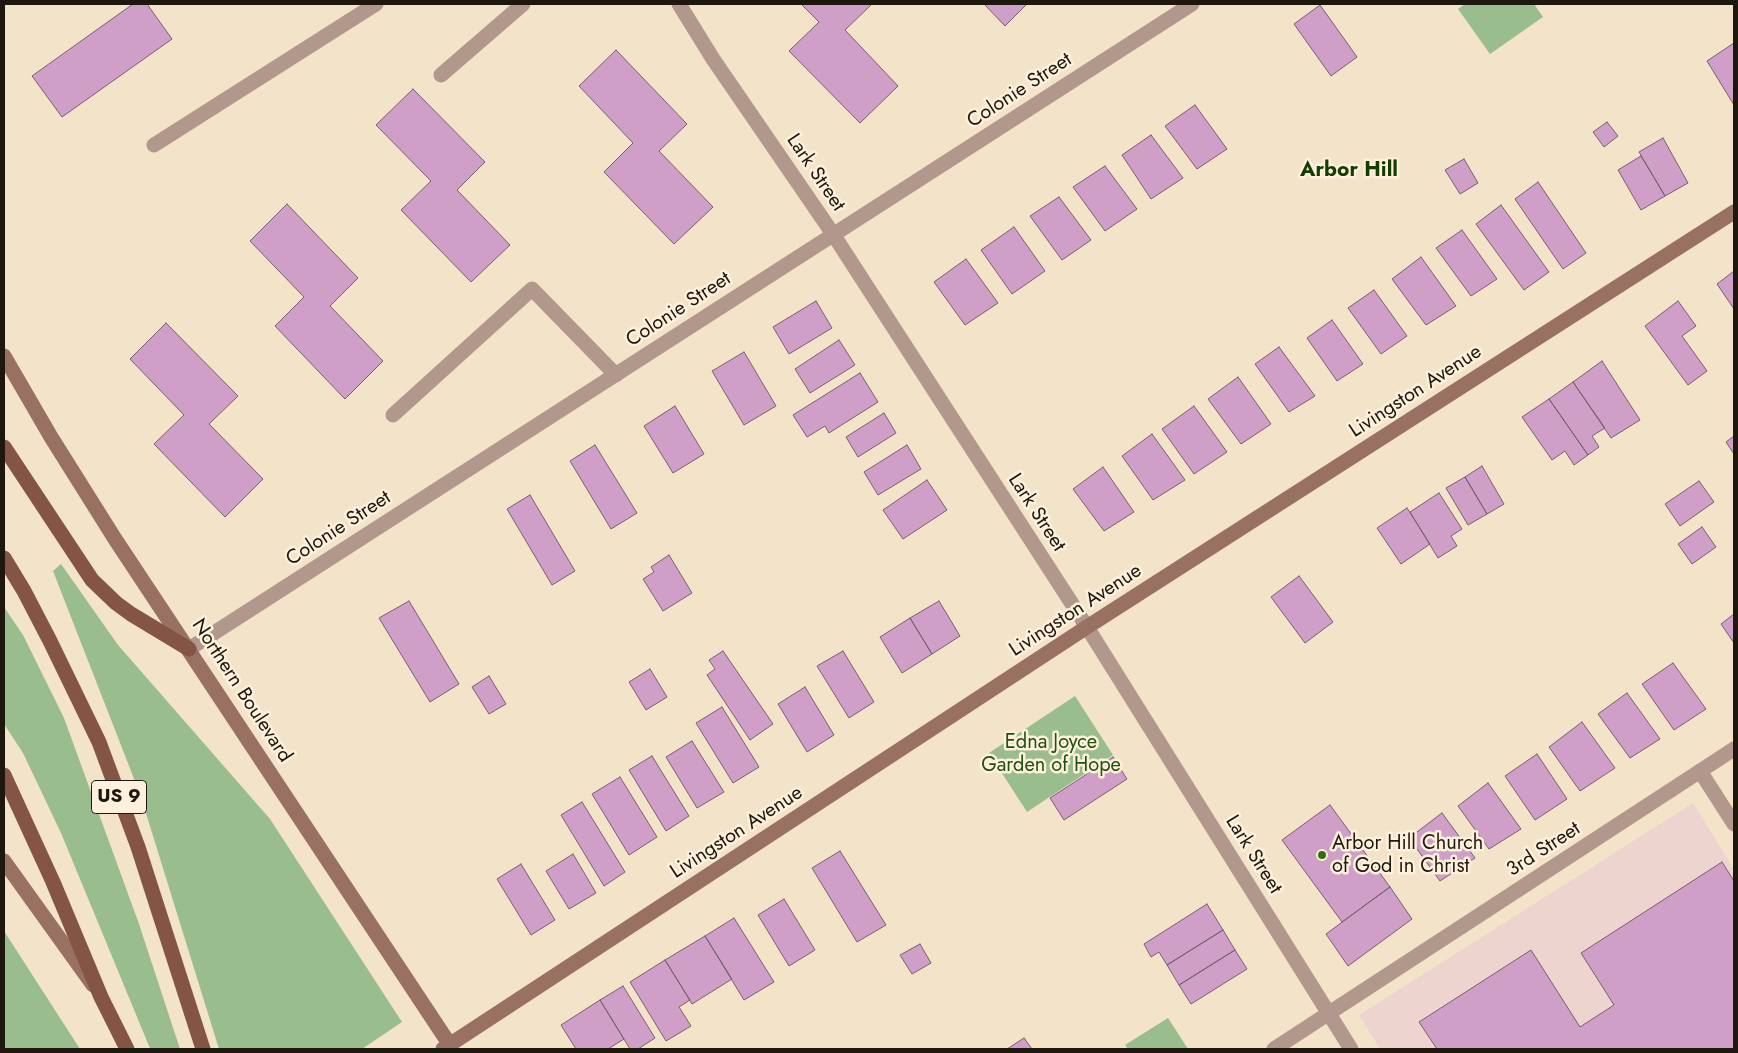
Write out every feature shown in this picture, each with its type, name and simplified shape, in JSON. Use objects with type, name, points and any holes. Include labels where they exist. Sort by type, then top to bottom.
[{"type":"main road","points":[[4,447],[92,580],[103,592],[131,614],[189,649]]},
{"type":"main road","name":"US 9","points":[[4,558],[50,641],[99,742],[138,847],[202,1049]]},
{"type":"main road","points":[[4,776],[53,882],[101,997],[127,1049]]},
{"type":"street","points":[[154,145],[376,4]]},
{"type":"street","points":[[442,75],[523,4]]},
{"type":"street","name":"Lark Street","points":[[679,4],[833,234],[1087,627],[1328,1014],[1352,1049]]},
{"type":"street","name":"Colonie Street","points":[[189,649],[1189,4]]},
{"type":"street","name":"Livingston Avenue","points":[[446,1047],[1087,627],[1734,212]]},
{"type":"street","points":[[393,415],[532,289],[616,375]]},
{"type":"street","name":"Northern Boulevard","points":[[4,356],[51,437],[100,515],[189,649],[446,1047]]},
{"type":"street","name":"3rd Street","points":[[1274,1049],[1734,749]]},
{"type":"street","points":[[1700,771],[1734,824]]},
{"type":"street","points":[[4,860],[101,997]]},
{"type":"shaded area","points":[[1693,803],[1734,869],[1734,1049],[1380,1049],[1359,1015]]},
{"type":"green space","points":[[1465,4],[1534,4],[1543,17],[1490,54],[1458,9]]},
{"type":"green space","points":[[61,564],[118,645],[270,819],[402,1022],[362,1049],[219,1049],[140,794],[53,571]]},
{"type":"green space","points":[[4,607],[23,635],[64,718],[139,924],[180,1049],[151,1049],[149,1046],[61,833],[23,753],[4,724]]},
{"type":"green space","name":"Edna Joyce Garden of Hope","points":[[1075,696],[1113,755],[1027,812],[989,753]]},
{"type":"green space","points":[[4,931],[80,1049],[4,1049]]},
{"type":"green space","points":[[1168,1018],[1188,1049],[1128,1049],[1125,1045]]},
{"type":"building","points":[[133,4],[147,4],[172,39],[62,117],[32,76]]},
{"type":"building","points":[[801,4],[872,4],[845,30],[898,86],[860,123],[789,51],[819,22]]},
{"type":"building","points":[[984,4],[1027,4],[1005,26]]},
{"type":"building","points":[[1320,5],[1357,57],[1331,76],[1294,24]]},
{"type":"building","points":[[1734,43],[1734,105],[1707,61]]},
{"type":"building","points":[[616,50],[687,124],[659,151],[713,207],[674,244],[604,172],[633,143],[579,86]]},
{"type":"building","points":[[413,89],[485,162],[457,190],[510,245],[471,282],[401,210],[431,181],[376,125]]},
{"type":"building","points":[[1195,105],[1227,149],[1197,169],[1165,126]]},
{"type":"building","points":[[1607,122],[1618,136],[1604,147],[1593,132]]},
{"type":"building","points":[[1151,135],[1183,178],[1151,199],[1122,155]]},
{"type":"building","points":[[1663,138],[1688,183],[1665,196],[1639,152]]},
{"type":"building","points":[[1641,156],[1665,196],[1641,210],[1618,170]]},
{"type":"building","points":[[1464,159],[1478,183],[1460,194],[1445,170]]},
{"type":"building","points":[[1105,166],[1137,209],[1105,231],[1073,187]]},
{"type":"building","points":[[1538,182],[1586,253],[1563,269],[1515,199]]},
{"type":"building","points":[[1059,197],[1091,240],[1062,260],[1030,216]]},
{"type":"building","points":[[287,204],[358,278],[330,306],[383,361],[345,399],[275,326],[304,297],[250,241]]},
{"type":"building","points":[[1501,205],[1549,272],[1524,290],[1476,224]]},
{"type":"building","points":[[1014,227],[1045,271],[1012,294],[981,250]]},
{"type":"building","points":[[1462,230],[1497,279],[1471,296],[1436,248]]},
{"type":"building","points":[[1421,257],[1456,306],[1426,325],[1392,279]]},
{"type":"building","points":[[966,259],[998,303],[965,325],[934,282]]},
{"type":"building","points":[[1734,271],[1734,309],[1717,284]]},
{"type":"building","points":[[1374,290],[1407,336],[1381,354],[1348,308]]},
{"type":"building","points":[[816,301],[832,328],[789,354],[773,327]]},
{"type":"building","points":[[1678,301],[1696,326],[1682,336],[1707,371],[1688,385],[1645,326]]},
{"type":"building","points":[[1332,320],[1363,364],[1337,381],[1307,338]]},
{"type":"building","points":[[166,323],[238,396],[209,424],[263,479],[225,517],[154,444],[184,415],[130,359]]},
{"type":"building","points":[[839,340],[855,365],[810,393],[795,369]]},
{"type":"building","points":[[1279,347],[1315,396],[1289,412],[1255,364]]},
{"type":"building","points":[[744,352],[776,406],[744,425],[712,371]]},
{"type":"building","points":[[1602,361],[1640,420],[1611,438],[1573,382]]},
{"type":"building","points":[[860,373],[878,402],[829,433],[825,426],[807,437],[793,415]]},
{"type":"building","points":[[1238,377],[1271,424],[1241,444],[1208,399]]},
{"type":"building","points":[[1573,382],[1605,428],[1592,436],[1599,447],[1588,455],[1549,399]]},
{"type":"building","points":[[1549,399],[1588,455],[1574,465],[1565,451],[1552,460],[1522,417]]},
{"type":"building","points":[[675,406],[704,454],[673,473],[644,426]]},
{"type":"building","points":[[1194,406],[1227,452],[1194,474],[1162,429]]},
{"type":"building","points":[[884,413],[896,433],[858,457],[846,437]]},
{"type":"building","points":[[1152,434],[1185,480],[1153,500],[1122,456]]},
{"type":"building","points":[[1734,436],[1734,454],[1726,442]]},
{"type":"building","points":[[595,445],[637,513],[611,529],[570,461]]},
{"type":"building","points":[[907,445],[921,469],[878,495],[864,472]]},
{"type":"building","points":[[1482,466],[1504,504],[1487,514],[1465,477]]},
{"type":"building","points":[[1103,467],[1134,512],[1104,531],[1073,489]]},
{"type":"building","points":[[1465,477],[1487,514],[1468,525],[1446,488]]},
{"type":"building","points":[[927,480],[947,510],[903,539],[883,510]]},
{"type":"building","points":[[1699,481],[1714,502],[1680,526],[1665,504]]},
{"type":"building","points":[[1439,493],[1462,529],[1451,536],[1457,546],[1438,558],[1410,512]]},
{"type":"building","points":[[530,495],[575,571],[552,585],[507,509]]},
{"type":"building","points":[[1407,508],[1430,544],[1401,564],[1377,528]]},
{"type":"building","points":[[1702,527],[1716,547],[1692,564],[1678,544]]},
{"type":"building","points":[[669,555],[692,593],[663,611],[643,579],[654,572],[651,567]]},
{"type":"building","points":[[1299,576],[1333,622],[1305,643],[1271,597]]},
{"type":"building","points":[[409,601],[459,684],[430,702],[379,618]]},
{"type":"building","points":[[939,601],[960,636],[932,654],[910,618]]},
{"type":"building","points":[[1734,614],[1734,643],[1721,624]]},
{"type":"building","points":[[910,618],[932,654],[902,673],[880,637]]},
{"type":"building","points":[[723,651],[773,724],[750,740],[707,675],[715,669],[709,660]]},
{"type":"building","points":[[843,651],[874,702],[849,718],[817,666]]},
{"type":"building","points":[[1673,663],[1706,709],[1674,730],[1642,684]]},
{"type":"building","points":[[650,669],[667,697],[646,710],[629,682]]},
{"type":"building","points":[[489,676],[506,704],[489,714],[472,687]]},
{"type":"building","points":[[805,687],[834,735],[807,752],[778,704]]},
{"type":"building","points":[[1627,693],[1660,739],[1630,758],[1598,714]]},
{"type":"building","points":[[722,707],[759,767],[733,783],[696,723]]},
{"type":"building","points":[[1582,722],[1615,768],[1580,791],[1549,747]]},
{"type":"building","points":[[692,741],[724,792],[697,808],[666,757]]},
{"type":"building","points":[[1537,754],[1567,799],[1535,820],[1505,776]]},
{"type":"building","points":[[652,756],[689,816],[666,831],[629,770]]},
{"type":"building","points":[[1113,757],[1127,779],[1064,820],[1050,798]]},
{"type":"building","points":[[620,777],[657,837],[629,855],[592,794]]},
{"type":"building","points":[[1488,783],[1521,829],[1489,849],[1458,806]]},
{"type":"building","points":[[582,802],[625,872],[604,886],[561,815]]},
{"type":"building","points":[[1330,805],[1390,887],[1342,922],[1282,840]]},
{"type":"building","points":[[1442,813],[1475,858],[1440,881],[1409,838]]},
{"type":"building","points":[[840,851],[886,925],[857,942],[812,868]]},
{"type":"building","points":[[573,854],[596,893],[569,909],[546,871]]},
{"type":"building","points":[[1722,862],[1734,881],[1734,1049],[1437,1049],[1419,1022],[1531,950],[1580,1027],[1614,1005],[1581,953]]},
{"type":"building","points":[[521,864],[555,920],[531,935],[497,879]]},
{"type":"building","points":[[1390,887],[1412,919],[1348,966],[1326,934]]},
{"type":"building","points":[[784,899],[815,950],[789,966],[758,915]]},
{"type":"building","points":[[1207,904],[1223,930],[1167,965],[1159,952],[1151,957],[1144,944]]},
{"type":"building","points":[[734,918],[774,982],[744,1000],[705,936]]},
{"type":"building","points":[[1223,930],[1235,950],[1179,985],[1167,965]]},
{"type":"building","points":[[705,936],[732,979],[692,1004],[665,960]]},
{"type":"building","points":[[920,944],[931,963],[912,974],[900,955]]},
{"type":"building","points":[[1235,950],[1247,969],[1191,1004],[1179,985]]},
{"type":"building","points":[[665,960],[690,1000],[679,1007],[691,1026],[666,1041],[630,982]]},
{"type":"building","points":[[623,986],[655,1038],[638,1049],[630,1049],[600,1000]]},
{"type":"building","points":[[600,1000],[624,1039],[608,1049],[576,1049],[561,1025]]},
{"type":"building","points":[[1024,1038],[1032,1049],[1007,1049]]},
{"type":"place","name":"Arbor Hill Church of God in Christ","points":[[1322,855]]},
{"type":"district","name":"Arbor Hill","points":[[1349,171]]}]
